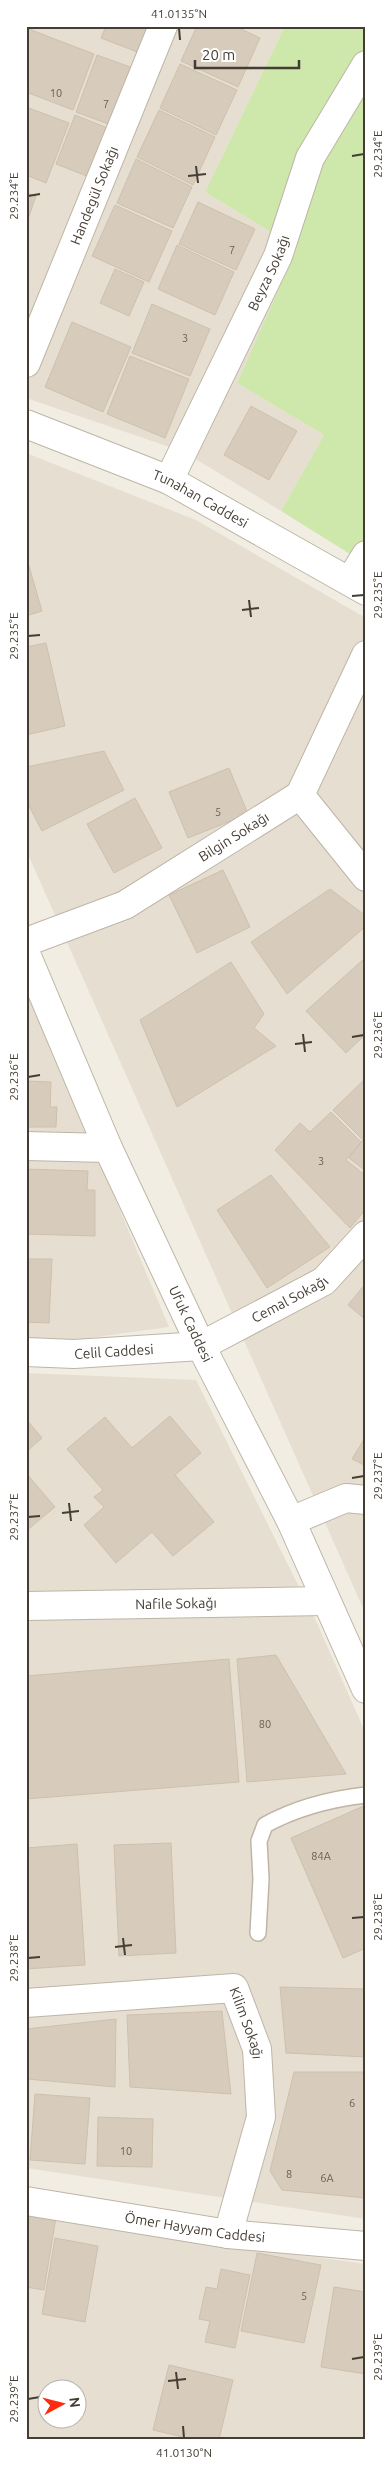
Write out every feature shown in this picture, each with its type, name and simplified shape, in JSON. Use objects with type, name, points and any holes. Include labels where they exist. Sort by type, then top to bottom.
[{"type":"street","name":"Handegül Sokağı","points":[[26,363],[163,26]]},
{"type":"street","name":"Beyza Sokağı","points":[[169,480],[278,256],[310,158],[366,65]]},
{"type":"street","name":"Tunahan Caddesi","points":[[26,424],[169,480],[358,586]]},
{"type":"street","points":[[358,586],[366,555]]},
{"type":"street","points":[[366,655],[300,795],[366,877]]},
{"type":"street","name":"Bilgin Sokağı","points":[[26,942],[125,905],[300,795]]},
{"type":"street","name":"Ufuk Caddesi","points":[[26,954],[108,1148],[201,1346],[291,1521],[366,1690]]},
{"type":"street","points":[[26,1146],[108,1148]]},
{"type":"street","name":"Cemal Sokağı","points":[[201,1346],[324,1281],[366,1235]]},
{"type":"street","name":"Celil Caddesi","points":[[26,1352],[74,1354],[201,1346]]},
{"type":"street","points":[[291,1521],[346,1498],[366,1500]]},
{"type":"street","name":"Nafile Sokağı","points":[[26,1606],[325,1601]]},
{"type":"street","name":"Kilim Sokağı","points":[[26,2003],[234,1988],[257,2049],[261,2117],[228,2234]]},
{"type":"street","name":"Ömer Hayyam Caddesi","points":[[26,2201],[228,2234],[366,2246]]},
{"type":"lane","points":[[258,1933],[262,1879],[258,1841],[265,1825],[301,1809],[339,1798],[366,1795]]},
{"type":"shaded area","points":[[26,26],[285,26],[205,192],[297,248],[237,383],[324,435],[281,511],[184,452],[26,398]]},
{"type":"shaded area","points":[[26,453],[196,520],[366,618],[366,1615],[26,850]]},
{"type":"shaded area","points":[[26,987],[169,1327],[75,1340],[26,1338]]},
{"type":"shaded area","points":[[26,1373],[196,1380],[317,1623],[366,1734],[366,2219],[26,2168]]},
{"type":"shaded area","points":[[26,2217],[366,2264],[366,2440],[26,2440]]},
{"type":"green space","points":[[285,26],[366,26],[366,564],[281,511],[324,435],[237,383],[297,248],[205,192]]},
{"type":"building","points":[[106,26],[150,26],[140,53],[101,38]]},
{"type":"building","points":[[197,26],[235,26],[260,38],[238,87],[181,61]]},
{"type":"building","points":[[26,28],[94,54],[73,110],[26,92]]},
{"type":"building","points":[[97,55],[133,68],[111,125],[76,112]]},
{"type":"building","points":[[180,64],[237,90],[216,135],[160,108]]},
{"type":"building","points":[[26,107],[69,123],[46,183],[26,175]]},
{"type":"building","points":[[159,110],[215,137],[193,185],[137,157]]},
{"type":"building","points":[[75,115],[110,129],[92,178],[56,164]]},
{"type":"building","points":[[136,159],[192,187],[173,228],[117,203]]},
{"type":"building","points":[[26,193],[36,196],[26,225]]},
{"type":"building","points":[[198,202],[255,229],[236,270],[179,244]]},
{"type":"building","points":[[115,205],[172,231],[149,282],[92,256]]},
{"type":"building","points":[[177,245],[234,272],[215,315],[158,289]]},
{"type":"building","points":[[115,269],[144,282],[129,316],[100,303]]},
{"type":"building","points":[[152,304],[210,329],[190,376],[132,353]]},
{"type":"building","points":[[72,322],[131,347],[103,412],[45,387]]},
{"type":"building","points":[[130,356],[189,379],[165,438],[107,414]]},
{"type":"building","points":[[251,406],[297,431],[269,480],[224,455]]},
{"type":"building","points":[[26,556],[42,611],[26,616]]},
{"type":"building","points":[[46,643],[65,726],[26,735],[26,647]]},
{"type":"building","points":[[104,751],[124,790],[42,831],[26,800],[26,767]]},
{"type":"building","points":[[229,768],[248,814],[188,838],[169,792]]},
{"type":"building","points":[[135,798],[162,848],[114,873],[87,824]]},
{"type":"building","points":[[223,870],[250,927],[197,953],[169,895]]},
{"type":"building","points":[[330,889],[366,916],[366,926],[287,994],[251,942]]},
{"type":"building","points":[[366,957],[366,1034],[346,1053],[306,1011]]},
{"type":"building","points":[[231,962],[264,1014],[254,1028],[276,1046],[177,1107],[140,1020]]},
{"type":"building","points":[[26,1034],[28,1034],[28,1070],[26,1070]]},
{"type":"building","points":[[366,1078],[366,1171],[349,1158],[363,1140],[333,1110]]},
{"type":"building","points":[[26,1081],[51,1082],[50,1107],[57,1107],[56,1127],[26,1127]]},
{"type":"building","points":[[331,1112],[361,1142],[346,1160],[366,1176],[366,1209],[350,1228],[275,1150],[300,1123],[310,1132]]},
{"type":"building","points":[[26,1169],[88,1171],[87,1190],[95,1190],[95,1236],[26,1234]]},
{"type":"building","points":[[271,1175],[330,1247],[267,1288],[217,1210]]},
{"type":"building","points":[[26,1259],[52,1259],[49,1323],[26,1322]]},
{"type":"building","points":[[366,1283],[366,1320],[348,1305]]},
{"type":"building","points":[[170,1416],[201,1453],[175,1475],[214,1522],[173,1556],[152,1532],[116,1563],[84,1525],[104,1507],[94,1497],[103,1490],[67,1449],[105,1417],[132,1448]]},
{"type":"building","points":[[26,1419],[42,1438],[26,1452]]},
{"type":"building","points":[[366,1436],[366,1466],[352,1459]]},
{"type":"building","points":[[26,1473],[55,1507],[26,1531]]},
{"type":"building","points":[[276,1655],[346,1774],[247,1782],[237,1659]]},
{"type":"building","points":[[229,1659],[239,1782],[26,1799],[26,1676]]},
{"type":"building","points":[[366,1805],[366,1948],[343,1958],[291,1838]]},
{"type":"building","points":[[171,1843],[176,1953],[119,1956],[114,1845]]},
{"type":"building","points":[[77,1844],[85,1965],[26,1969],[26,1848]]},
{"type":"building","points":[[280,1987],[366,1989],[366,2057],[286,2053]]},
{"type":"building","points":[[222,2011],[231,2094],[130,2087],[127,2015]]},
{"type":"building","points":[[116,2019],[115,2087],[27,2079],[26,2029]]},
{"type":"building","points":[[294,2072],[366,2072],[366,2198],[282,2190],[270,2171]]},
{"type":"building","points":[[35,2094],[90,2098],[85,2164],[30,2160]]},
{"type":"building","points":[[98,2117],[153,2119],[152,2167],[97,2166]]},
{"type":"building","points":[[26,2212],[56,2217],[44,2290],[26,2287]]},
{"type":"building","points":[[55,2238],[98,2246],[85,2322],[42,2314]]},
{"type":"building","points":[[257,2253],[321,2265],[304,2343],[241,2331]]},
{"type":"building","points":[[221,2269],[250,2275],[235,2348],[205,2342],[210,2321],[199,2319],[206,2287],[217,2289]]},
{"type":"building","points":[[334,2287],[366,2292],[366,2374],[321,2367]]},
{"type":"building","points":[[169,2365],[233,2380],[219,2440],[196,2440],[153,2430]]}]
